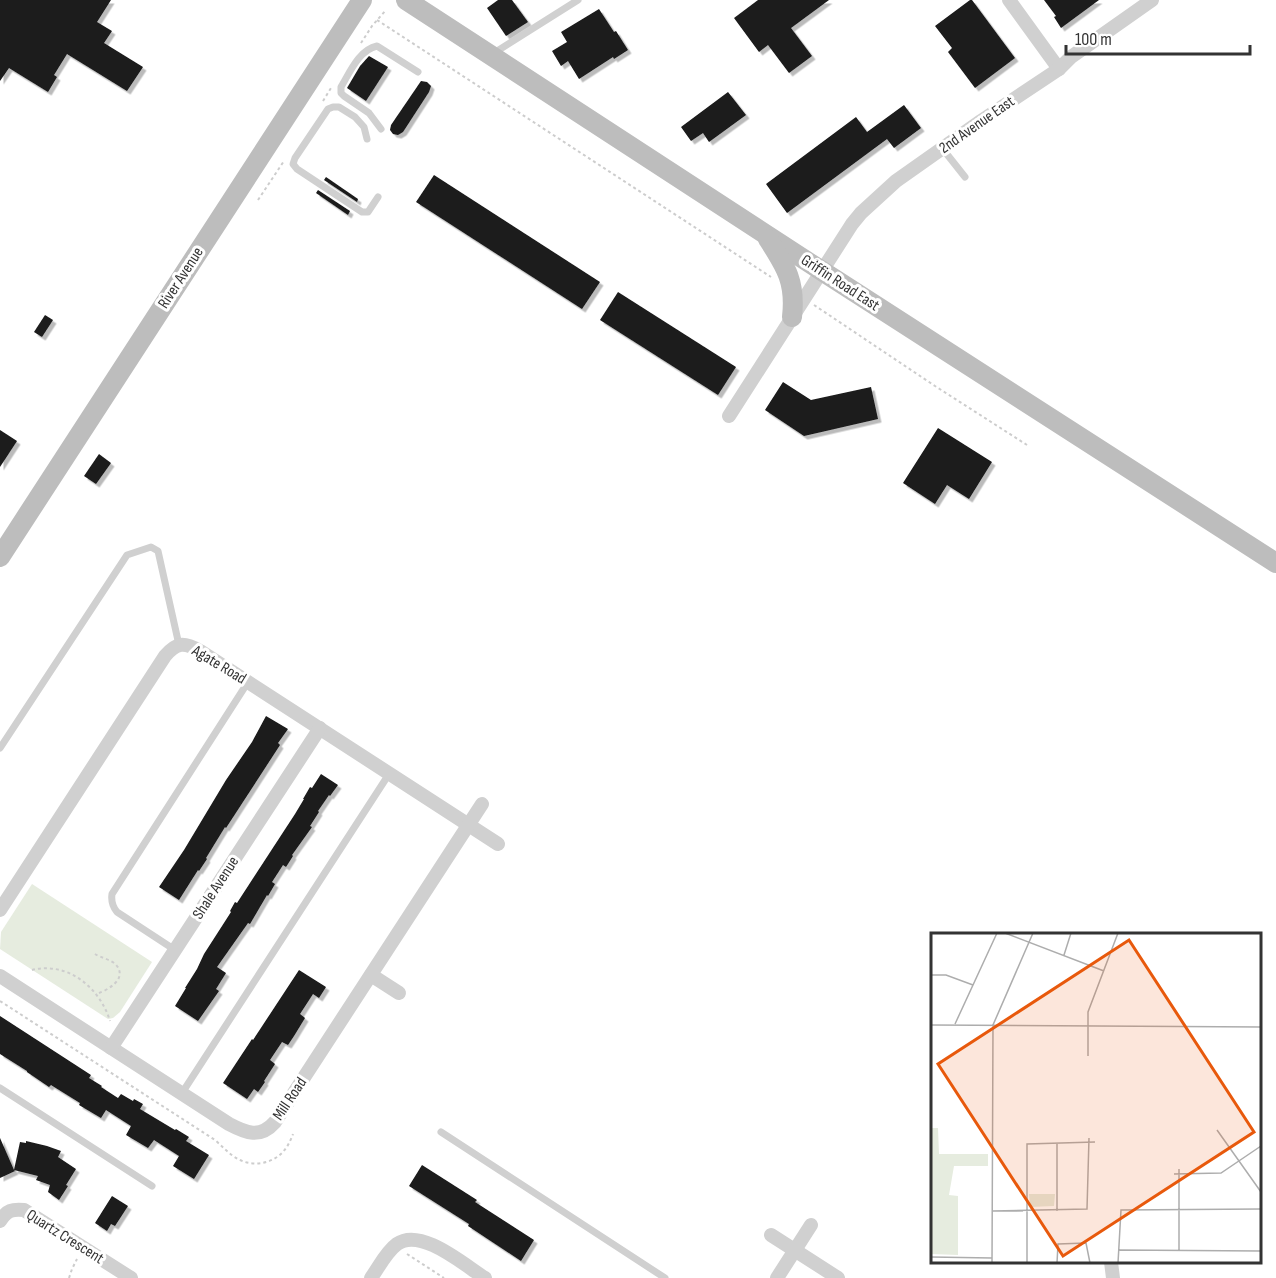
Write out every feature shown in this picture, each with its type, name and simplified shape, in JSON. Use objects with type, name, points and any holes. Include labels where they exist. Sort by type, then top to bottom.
[{"type":"main road","name":"River Avenue","points":[[0,557],[362,0]]},
{"type":"main road","name":"Griffin Road East","points":[[406,0],[1276,563]]},
{"type":"main road","points":[[763,232],[788,274],[794,302],[792,317]]},
{"type":"street","points":[[1009,0],[1059,69]]},
{"type":"street","name":"2nd Avenue East","points":[[729,416],[861,213],[896,181],[1059,69],[1071,57],[1152,0]]},
{"type":"street","name":"Agate Road","points":[[0,910],[165,656],[179,645],[193,647],[498,844]]},
{"type":"street","name":"Shale Avenue","points":[[111,1048],[320,728]]},
{"type":"street","name":"Mill Road","points":[[0,976],[241,1130],[250,1133],[269,1129],[482,804]]},
{"type":"street","points":[[371,975],[399,993]]},
{"type":"street","name":"Quartz Crescent","points":[[0,1221],[8,1210],[24,1210],[131,1278]]},
{"type":"street","points":[[777,1278],[811,1226]]},
{"type":"street","points":[[771,1234],[838,1278]]},
{"type":"street","points":[[371,1278],[390,1249],[399,1242],[414,1238],[436,1246],[485,1278]]},
{"type":"street","points":[[1111,1263],[1113,1278]]},
{"type":"lane","points":[[491,55],[578,0]]},
{"type":"lane","points":[[381,129],[369,113],[341,93],[341,87],[363,52],[377,46],[418,72]]},
{"type":"lane","points":[[367,138],[364,128],[354,117],[339,107],[333,106],[328,108],[293,164],[297,169],[362,212],[368,212],[378,196]]},
{"type":"lane","points":[[942,148],[965,177]]},
{"type":"lane","points":[[0,748],[127,555],[151,547],[158,551],[179,645]]},
{"type":"lane","points":[[175,950],[117,912],[111,902],[112,894],[249,682]]},
{"type":"lane","points":[[182,1093],[389,774]]},
{"type":"lane","points":[[0,1088],[152,1186]]},
{"type":"lane","points":[[441,1132],[665,1278]]},
{"type":"path","points":[[359,45],[386,10]]},
{"type":"path","points":[[377,20],[771,277]]},
{"type":"path","points":[[321,103],[334,84]]},
{"type":"path","points":[[258,200],[284,161]]},
{"type":"path","points":[[813,304],[935,386],[1027,444]]},
{"type":"path","points":[[95,954],[114,963],[119,974],[117,983],[97,994]]},
{"type":"path","points":[[32,970],[49,968],[62,971],[85,983],[97,994],[110,1021]]},
{"type":"path","points":[[0,1001],[215,1140],[238,1159],[249,1163],[269,1162],[282,1154],[293,1134]]},
{"type":"path","points":[[285,1137],[290,1140]]},
{"type":"path","points":[[405,1253],[444,1278]]},
{"type":"path","points":[[69,1278],[80,1255]]},
{"type":"shaded area","points":[[32,884],[152,962],[120,1012],[113,1018],[108,1019],[0,949],[1,932]]},
{"type":"building","points":[[0,0],[111,0],[97,22],[112,31],[104,43],[143,67],[127,91],[67,54],[54,75],[57,77],[48,92],[9,68],[0,81]]},
{"type":"building","points":[[498,0],[512,0],[528,22],[506,36],[487,8]]},
{"type":"building","points":[[758,0],[829,0],[791,28],[812,56],[789,73],[768,45],[759,52],[734,18]]},
{"type":"building","points":[[970,0],[1015,58],[975,88],[948,52],[952,48],[935,26]]},
{"type":"building","points":[[1044,0],[1099,0],[1061,28],[1054,17],[1056,16]]},
{"type":"building","points":[[599,9],[628,50],[579,79],[568,61],[561,66],[552,51],[567,42],[561,32]]},
{"type":"building","points":[[369,56],[388,67],[366,101],[347,88]]},
{"type":"building","points":[[421,81],[431,86],[429,92],[403,132],[398,135],[393,134],[390,130],[391,125]]},
{"type":"building","points":[[728,92],[746,115],[709,142],[703,133],[691,141],[681,127]]},
{"type":"building","points":[[904,105],[921,128],[894,148],[887,139],[787,213],[766,184],[856,117],[867,132]]},
{"type":"building","points":[[434,175],[600,282],[582,309],[416,202]]},
{"type":"building","points":[[326,177],[358,199],[357,202],[324,180]]},
{"type":"building","points":[[318,190],[350,211],[348,215],[316,193]]},
{"type":"building","points":[[618,292],[736,367],[718,395],[600,320]]},
{"type":"building","points":[[45,315],[53,320],[42,337],[34,332]]},
{"type":"building","points":[[783,382],[811,400],[871,387],[878,419],[804,436],[765,410]]},
{"type":"building","points":[[938,428],[992,462],[969,499],[947,485],[935,504],[903,483]]},
{"type":"building","points":[[0,430],[17,441],[0,467]]},
{"type":"building","points":[[99,454],[111,463],[96,484],[84,476]]},
{"type":"building","points":[[266,716],[288,729],[278,743],[280,745],[179,900],[159,887],[252,742]]},
{"type":"building","points":[[321,774],[338,785],[318,811],[310,826],[312,827],[286,867],[283,865],[272,882],[275,884],[250,924],[248,923],[217,967],[226,973],[216,989],[219,991],[198,1021],[175,1006],[235,902],[237,903],[310,787],[312,788]]},
{"type":"building","points":[[299,970],[326,987],[319,998],[313,994],[300,1014],[305,1018],[294,1036],[288,1045],[282,1042],[270,1060],[275,1064],[265,1082],[258,1092],[254,1089],[247,1099],[223,1083]]},
{"type":"building","points":[[0,1016],[91,1075],[89,1078],[118,1098],[121,1094],[133,1101],[134,1099],[143,1104],[140,1109],[189,1137],[186,1141],[209,1155],[194,1179],[173,1166],[179,1156],[154,1140],[148,1148],[126,1135],[131,1126],[106,1110],[101,1118],[0,1054]]},
{"type":"building","points":[[0,1138],[15,1171],[0,1178]]},
{"type":"building","points":[[26,1141],[61,1151],[58,1157],[76,1169],[59,1200],[48,1192],[50,1185],[36,1180],[38,1176],[14,1170],[20,1142],[26,1143]]},
{"type":"building","points":[[422,1165],[534,1240],[521,1261],[468,1226],[469,1224],[409,1186]]},
{"type":"building","points":[[112,1196],[128,1206],[115,1226],[111,1224],[107,1231],[95,1223]]}]
